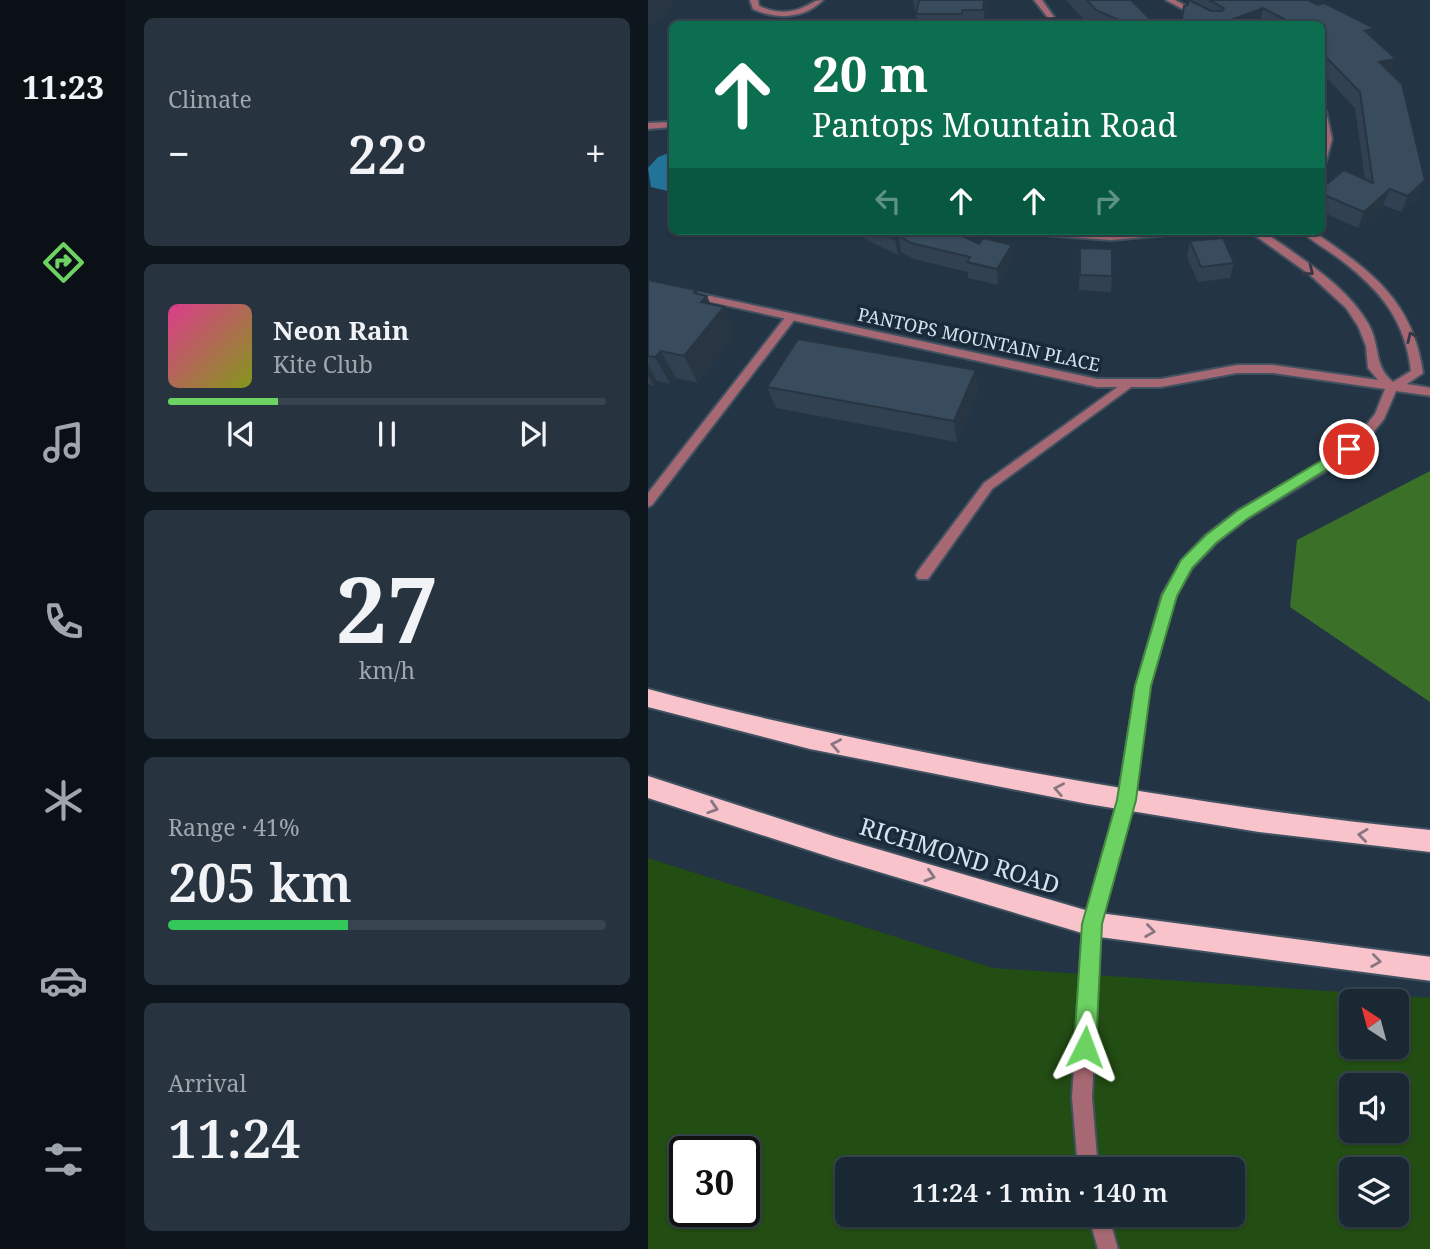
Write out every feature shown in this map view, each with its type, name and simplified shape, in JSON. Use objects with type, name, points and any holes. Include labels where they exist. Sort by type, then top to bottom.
[{"type":"highway","points":[[648,698],[808,740],[1126,800],[1366,836],[1430,841]]},
{"type":"highway","name":"RICHMOND ROAD","points":[[648,787],[836,848],[1092,924],[1430,969]]},
{"type":"street","points":[[754,0],[756,7],[771,13],[796,12],[814,5],[819,0]]},
{"type":"street","points":[[1038,0],[1054,21]]},
{"type":"street","points":[[1170,0],[1208,21]]},
{"type":"street","points":[[792,21],[796,12]]},
{"type":"street","points":[[767,21],[771,13]]},
{"type":"street","points":[[1325,123],[1329,139],[1325,152]]},
{"type":"street","points":[[648,126],[669,125]]},
{"type":"street","points":[[1083,235],[1134,235]]},
{"type":"street","points":[[1260,235],[1315,275],[1357,313],[1375,352],[1374,368],[1391,388]]},
{"type":"street","points":[[1087,1157],[1082,1097],[1092,924],[1126,800],[1143,686],[1170,595],[1187,564],[1211,539],[1242,515],[1335,460],[1363,438],[1380,416],[1391,388],[1417,373],[1417,347],[1399,311],[1374,284],[1311,235]]},
{"type":"street","name":"PANTOPS MOUNTAIN PLACE","points":[[674,291],[1069,379],[1126,385],[1161,383],[1237,369],[1273,369],[1430,392]]},
{"type":"street","points":[[648,502],[791,317]]},
{"type":"street","points":[[923,575],[988,486],[1126,385]]},
{"type":"street","points":[[1102,1227],[1108,1249]]},
{"type":"green space","points":[[1430,471],[1430,702],[1290,607],[1297,540]]},
{"type":"green space","points":[[648,858],[993,968],[1339,992],[1339,1059],[1409,1059],[1409,997],[1430,998],[1430,1249],[648,1249]]},
{"type":"water","points":[[669,153],[669,191],[651,187],[648,168],[658,157]]},
{"type":"building","points":[[919,0],[984,0],[983,10],[962,10],[962,14],[916,14]]},
{"type":"building","points":[[1087,0],[1131,0],[1152,21],[1121,21],[1096,10]]},
{"type":"building","points":[[1189,0],[1211,11],[1222,11],[1224,8],[1209,0],[1308,0],[1318,5],[1324,3],[1374,28],[1365,31],[1396,59],[1379,62],[1402,84],[1425,180],[1408,196],[1390,189],[1364,212],[1325,195],[1325,186],[1344,170],[1373,183],[1360,92],[1325,56],[1325,21],[1287,21],[1263,8],[1228,21],[1182,21],[1184,6],[1188,5]]},
{"type":"building","points":[[1059,18],[1060,21],[1014,21]]},
{"type":"building","points":[[887,235],[960,235],[979,244],[983,238],[1012,245],[997,269],[967,262],[970,257],[911,243],[899,236],[895,239]]},
{"type":"building","points":[[1223,238],[1234,263],[1201,267],[1190,241]]},
{"type":"building","points":[[1080,248],[1112,249],[1112,276],[1080,275]]},
{"type":"building","points":[[648,280],[696,290],[694,293],[707,296],[701,302],[724,307],[684,356],[661,351],[655,357],[648,356]]},
{"type":"building","points":[[798,339],[976,370],[954,421],[767,387]]},
{"type":"route","points":[[1085,1047],[1092,924],[1126,800],[1143,686],[1170,595],[1187,564],[1211,539],[1242,515],[1349,449]]}]
